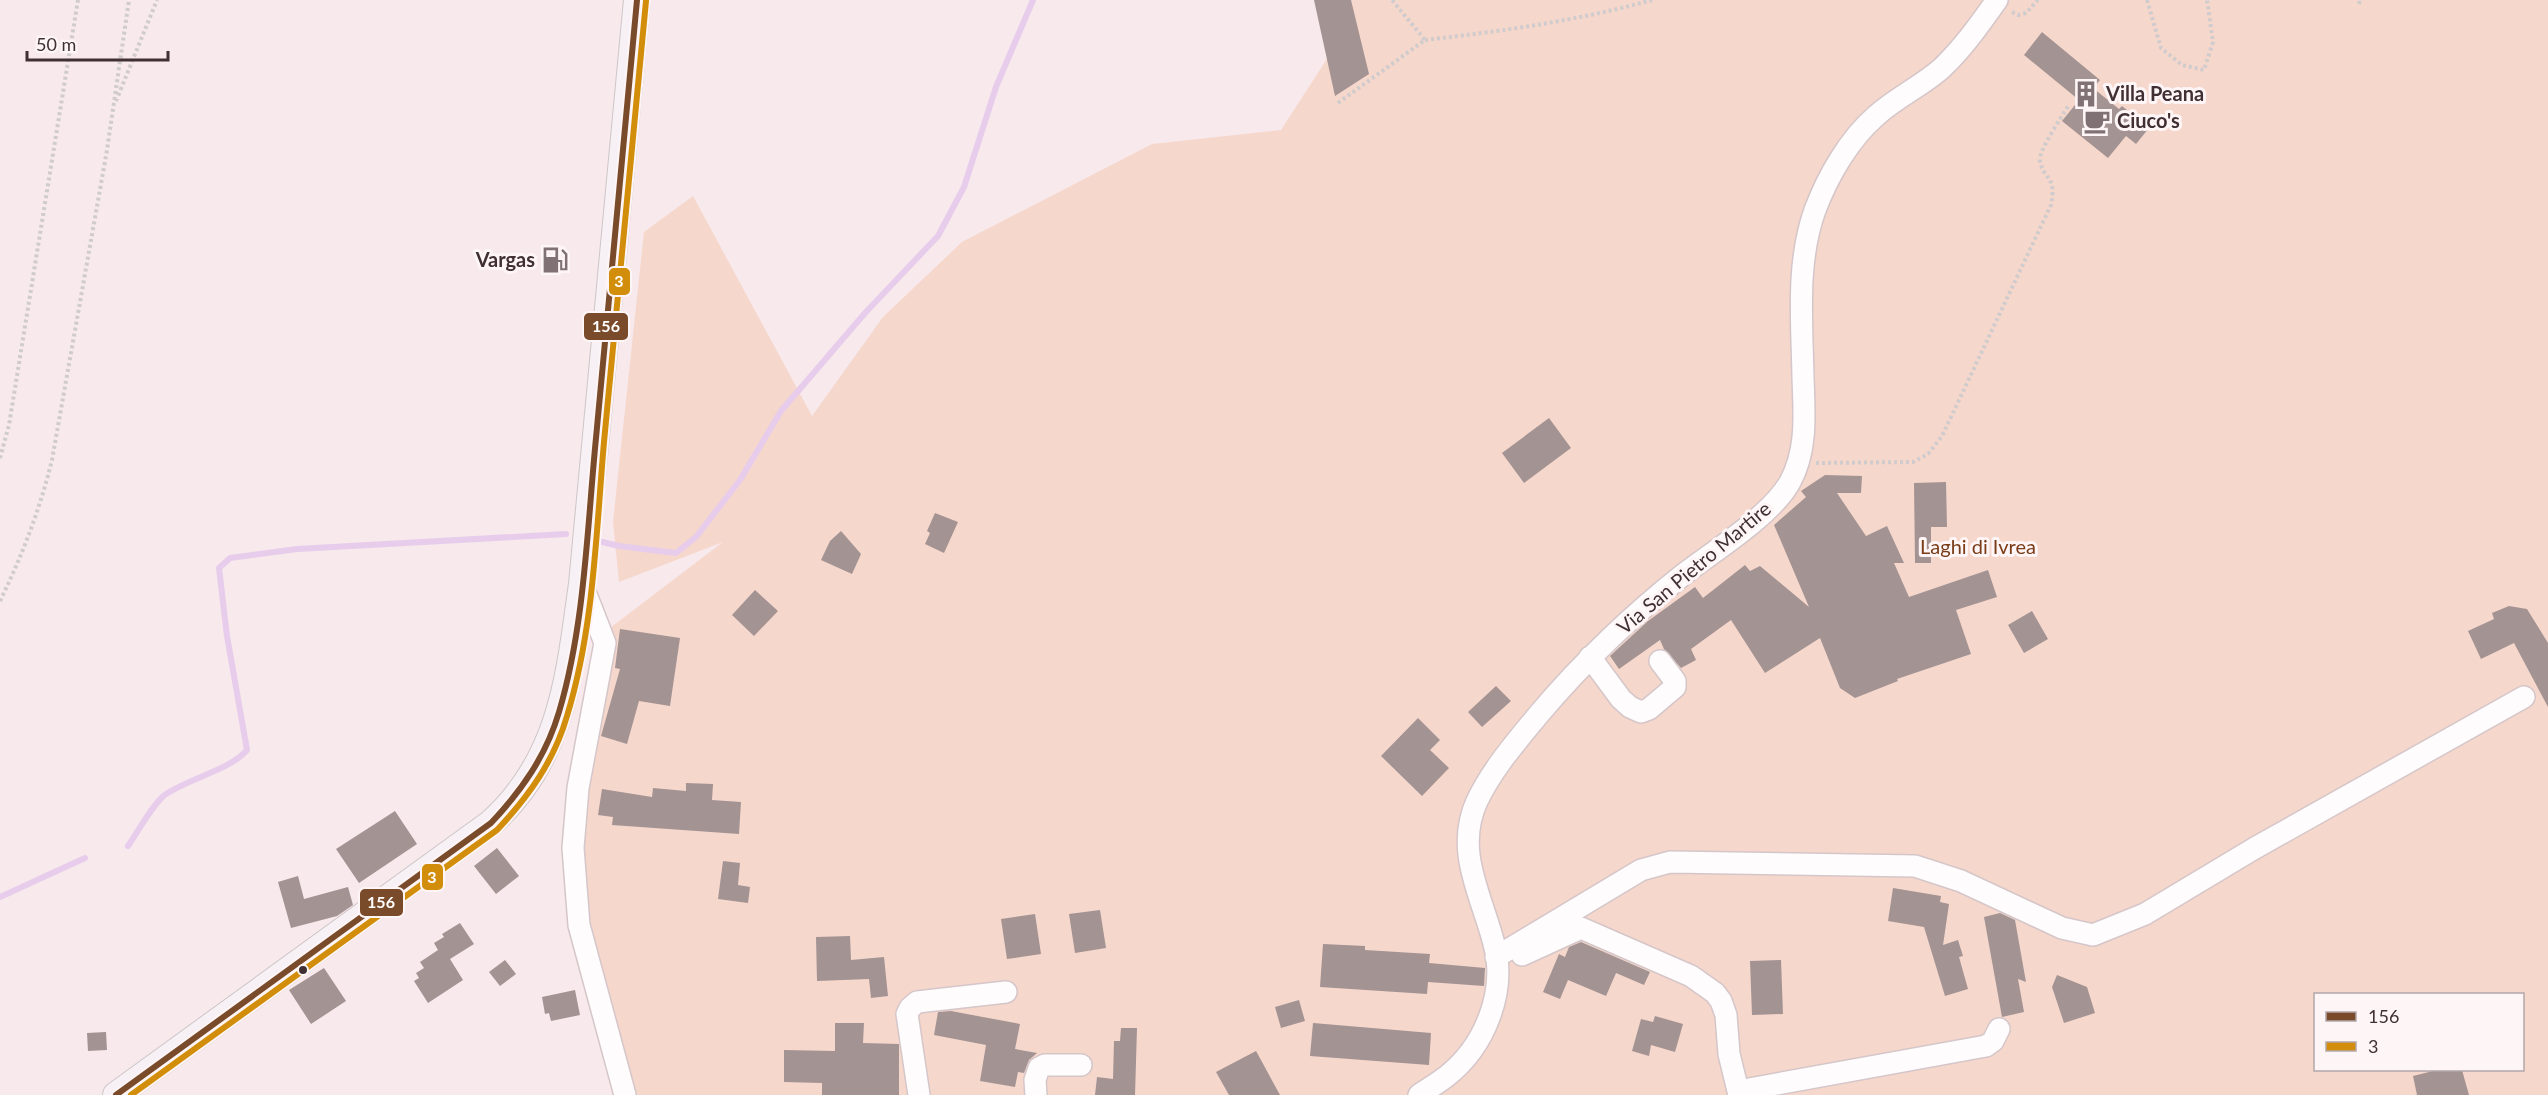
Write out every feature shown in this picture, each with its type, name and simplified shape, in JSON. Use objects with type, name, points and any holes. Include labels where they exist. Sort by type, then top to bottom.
[{"type":"main road","points":[[116,1095],[471,838],[511,805],[525,788],[540,763],[561,707],[571,664],[582,584],[637,0]]},
{"type":"street","name":"Via San Pietro Martire","points":[[1419,1095],[1448,1076],[1472,1050],[1491,1012],[1498,984],[1495,945],[1472,876],[1467,845],[1473,814],[1485,786],[1507,752],[1590,657],[1640,609],[1742,531],[1769,507],[1790,481],[1797,463],[1804,425],[1802,259],[1815,210],[1832,172],[1853,141],[1876,115],[1941,69],[1968,39],[1997,0]]},
{"type":"street","points":[[582,584],[605,643],[578,789],[573,849],[575,897],[579,926],[625,1095]]},
{"type":"street","points":[[1590,657],[1621,699],[1630,707],[1641,712],[1649,710],[1675,687],[1675,681],[1660,661]]},
{"type":"street","points":[[1497,962],[1641,870],[1657,863],[1670,862],[1915,866],[1961,881],[2062,928],[2093,935],[2145,915],[2256,848],[2524,697]]},
{"type":"street","points":[[1497,962],[1581,928],[1691,976],[1715,993],[1721,1001],[1726,1015],[1729,1054],[1738,1093],[1986,1046],[1994,1041],[2000,1029]]},
{"type":"street","points":[[919,1095],[907,1014],[910,1008],[917,1002],[1006,992]]},
{"type":"street","points":[[1036,1095],[1035,1080],[1039,1068],[1045,1065],[1081,1065]]},
{"type":"path","points":[[0,458],[9,425],[78,0]]},
{"type":"path","points":[[0,601],[16,569],[44,491],[52,460],[113,107],[129,0]]},
{"type":"path","points":[[113,107],[157,0]]},
{"type":"path","points":[[1392,0],[1425,40]]},
{"type":"path","points":[[1338,103],[1425,40],[1538,26],[1600,14],[1652,0]]},
{"type":"path","points":[[2018,15],[2026,13],[2038,0]]},
{"type":"path","points":[[2147,0],[2161,48],[2182,65],[2204,70],[2213,42],[2207,0]]},
{"type":"path","points":[[1797,463],[1912,462],[1928,454],[1942,436],[2051,205],[2052,179],[2041,164],[2040,154],[2068,106]]},
{"type":"green space","name":"Laghi di Ivrea","points":[[1322,0],[2548,0],[2548,1095],[627,1095],[568,913],[610,628],[723,542],[619,582],[613,522],[644,232],[693,196],[812,416],[883,317],[962,242],[1152,144],[1281,130],[1334,48]]},
{"type":"building","points":[[1314,0],[1351,0],[1369,74],[1335,96]]},
{"type":"building","name":"Villa Peana","points":[[2042,32],[2100,80],[2093,88],[2119,109],[2122,106],[2149,128],[2136,144],[2126,136],[2108,158],[2062,121],[2079,100],[2024,55]]},
{"type":"building","points":[[1549,418],[1571,448],[1524,483],[1502,453]]},
{"type":"building","points":[[1825,475],[1862,476],[1861,493],[1837,493],[1866,536],[1887,526],[1904,563],[1894,563],[1909,597],[1988,570],[1997,597],[1956,610],[1971,654],[1897,679],[1898,681],[1855,698],[1840,688],[1820,638],[1765,673],[1731,620],[1691,649],[1696,660],[1681,668],[1664,649],[1660,640],[1619,669],[1610,656],[1648,621],[1695,587],[1703,598],[1745,565],[1750,571],[1760,566],[1809,607],[1774,525],[1806,497],[1801,491]]},
{"type":"building","points":[[1946,482],[1947,527],[1931,527],[1931,563],[1915,563],[1914,483]]},
{"type":"building","points":[[935,513],[958,522],[944,553],[925,544],[930,533],[927,531]]},
{"type":"building","points":[[841,531],[861,554],[852,574],[821,560],[830,541]]},
{"type":"building","points":[[755,590],[778,611],[754,636],[732,615]]},
{"type":"building","points":[[2509,606],[2527,609],[2548,643],[2548,707],[2514,643],[2481,659],[2468,631],[2494,619],[2492,613]]},
{"type":"building","points":[[2032,611],[2048,639],[2024,653],[2008,625]]},
{"type":"building","points":[[620,629],[680,638],[670,706],[639,701],[627,744],[601,736],[620,669],[615,668]]},
{"type":"building","points":[[1496,686],[1511,701],[1482,727],[1468,712]]},
{"type":"building","points":[[1418,718],[1440,740],[1430,750],[1449,768],[1422,796],[1381,756]]},
{"type":"building","points":[[686,783],[713,784],[712,800],[741,802],[739,834],[612,825],[613,817],[598,815],[602,789],[652,797],[653,788],[686,791]]},
{"type":"building","points":[[395,811],[417,844],[359,883],[336,849]]},
{"type":"building","points":[[497,848],[519,876],[496,894],[474,866]]},
{"type":"building","points":[[723,861],[740,863],[738,885],[750,887],[748,903],[718,899]]},
{"type":"building","points":[[298,876],[304,899],[348,887],[353,905],[337,916],[291,928],[278,882]]},
{"type":"building","points":[[1893,888],[1941,896],[1940,902],[1949,904],[1943,945],[1958,940],[1963,956],[1959,957],[1968,989],[1945,996],[1924,927],[1888,921]]},
{"type":"building","points":[[1100,910],[1106,948],[1075,953],[1069,914]]},
{"type":"building","points":[[2000,913],[2015,920],[2026,982],[2018,979],[2024,1012],[2002,1017],[1984,917]]},
{"type":"building","points":[[1035,914],[1041,954],[1007,959],[1001,919]]},
{"type":"building","points":[[460,923],[474,944],[450,959],[463,980],[428,1003],[414,981],[419,978],[416,973],[424,968],[420,962],[438,950],[434,943],[444,937],[442,934]]},
{"type":"building","points":[[850,936],[851,960],[884,957],[888,996],[871,998],[869,979],[817,981],[816,937]]},
{"type":"building","points":[[1581,942],[1650,972],[1644,985],[1616,973],[1606,996],[1568,980],[1560,999],[1543,992],[1559,954],[1565,957],[1569,947]]},
{"type":"building","points":[[1323,944],[1365,946],[1365,950],[1430,954],[1429,963],[1485,968],[1484,986],[1428,982],[1427,994],[1320,987]]},
{"type":"building","points":[[505,960],[516,974],[500,986],[489,972]]},
{"type":"building","points":[[1781,960],[1783,1014],[1752,1015],[1750,961]]},
{"type":"building","points":[[324,968],[346,1001],[311,1024],[289,990]]},
{"type":"building","points":[[2057,975],[2087,987],[2095,1013],[2064,1023],[2052,987]]},
{"type":"building","points":[[575,990],[580,1015],[551,1021],[549,1013],[545,1014],[542,997]]},
{"type":"building","points":[[1299,1000],[1305,1021],[1281,1028],[1275,1007]]},
{"type":"building","points":[[951,1011],[1020,1024],[1015,1049],[1037,1053],[1029,1060],[1024,1073],[1018,1072],[1015,1087],[980,1081],[986,1045],[934,1035],[938,1012]]},
{"type":"building","points":[[1655,1016],[1683,1024],[1675,1052],[1651,1045],[1649,1056],[1632,1051],[1641,1019],[1653,1022]]},
{"type":"building","points":[[835,1023],[864,1023],[863,1043],[899,1044],[899,1095],[822,1095],[822,1083],[784,1082],[784,1050],[835,1051]]},
{"type":"building","points":[[1313,1023],[1431,1033],[1429,1065],[1310,1056]]},
{"type":"building","points":[[1121,1028],[1137,1028],[1135,1095],[1095,1095],[1097,1077],[1113,1079],[1114,1041],[1120,1041]]},
{"type":"building","points":[[106,1032],[107,1050],[88,1051],[87,1033]]},
{"type":"building","points":[[1256,1051],[1280,1095],[1229,1095],[1216,1072]]},
{"type":"building","points":[[2433,1071],[2462,1071],[2469,1095],[2417,1095],[2413,1076]]},
{"type":"waterway","points":[[594,540],[619,546],[676,553],[696,537],[740,480],[781,411],[865,313],[938,236],[964,187],[996,87],[1033,0]]},
{"type":"waterway","points":[[128,846],[161,798],[176,788],[231,763],[247,750],[227,636],[219,568],[230,558],[297,549],[566,534]]},
{"type":"waterway","points":[[0,897],[85,858]]},
{"type":"transit line","name":"156","points":[[116,1095],[491,823],[523,785],[540,758],[554,728],[568,679],[580,611],[637,0]]},
{"type":"transit line","name":"3","points":[[131,1095],[497,830],[530,791],[548,763],[562,732],[576,683],[593,580],[646,1]]},
{"type":"place","name":"Villa Peana","points":[[2086,94]]},
{"type":"place","name":"Ciuco's","points":[[2097,121]]},
{"type":"place","name":"Vargas","points":[[555,260]]}]
